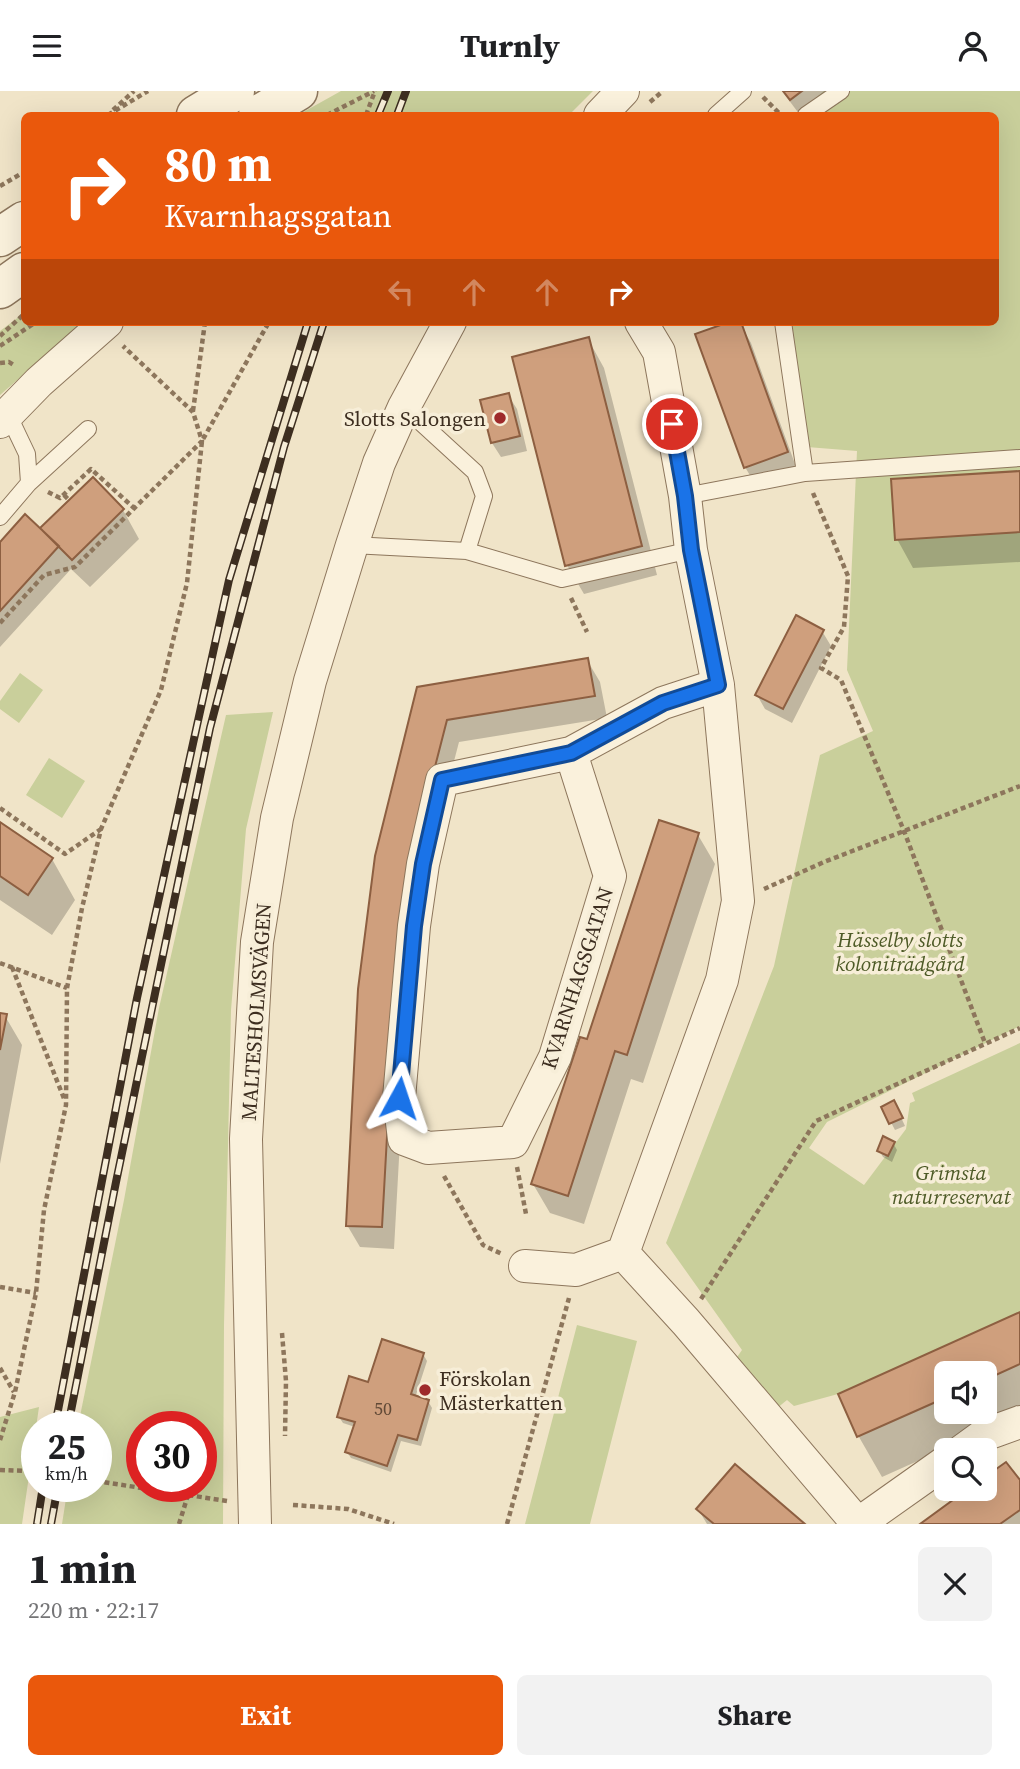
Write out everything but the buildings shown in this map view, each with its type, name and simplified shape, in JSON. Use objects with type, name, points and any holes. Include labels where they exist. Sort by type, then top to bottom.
[{"type":"street","points":[[201,112],[235,91]]},
{"type":"street","points":[[263,112],[298,91]]},
{"type":"street","points":[[603,112],[623,91]]},
{"type":"street","points":[[0,237],[21,223]]},
{"type":"street","points":[[0,289],[21,274]]},
{"type":"street","points":[[4,418],[39,382],[103,326]]},
{"type":"street","name":"MALTESHOLMSVÄGEN","points":[[245,1513],[246,1139],[257,942],[277,818],[310,681],[379,463],[404,407],[448,326]]},
{"type":"street","points":[[623,1253],[722,980],[738,901],[718,685],[691,550],[685,496],[659,352],[643,326]]},
{"type":"street","points":[[513,1142],[428,1148],[404,1139],[399,1098],[414,926],[423,864],[442,780],[571,753],[663,703],[718,685]]},
{"type":"street","name":"KVARNHAGSGATAN","points":[[513,1142],[555,1057],[610,876],[571,753]]},
{"type":"street","points":[[524,1266],[576,1270],[623,1253]]},
{"type":"street","points":[[623,1253],[686,1322],[858,1524],[934,1470]]},
{"type":"street","points":[[980,1438],[1020,1422]]},
{"type":"lane","points":[[719,112],[743,91]]},
{"type":"lane","points":[[810,112],[841,91]]},
{"type":"lane","points":[[784,326],[805,473]]},
{"type":"lane","points":[[404,407],[475,472],[484,496],[467,551]]},
{"type":"lane","points":[[4,418],[27,454],[29,483]]},
{"type":"lane","points":[[0,517],[29,483],[88,429]]},
{"type":"lane","points":[[685,496],[805,473],[1020,458]]},
{"type":"lane","points":[[352,545],[467,551],[562,579],[691,550]]},
{"type":"path","points":[[110,112],[134,91]]},
{"type":"path","points":[[112,112],[148,91]]},
{"type":"path","points":[[333,112],[374,91]]},
{"type":"path","points":[[367,112],[374,91]]},
{"type":"path","points":[[758,91],[779,112]]},
{"type":"path","points":[[0,187],[21,174]]},
{"type":"path","points":[[0,336],[21,316]]},
{"type":"path","points":[[0,346],[30,326]]},
{"type":"path","points":[[107,326],[193,412]]},
{"type":"path","points":[[0,1440],[15,1392],[36,1293],[44,1210],[66,1105],[67,988],[82,908],[102,829],[161,690],[187,583],[202,441],[193,412],[204,326]]},
{"type":"path","points":[[0,624],[44,575],[75,567],[202,441],[267,326]]},
{"type":"path","points":[[29,483],[60,498],[91,469],[134,508]]},
{"type":"path","points":[[805,473],[848,576],[844,627],[821,668],[841,680],[904,831],[985,1043]]},
{"type":"path","points":[[64,495],[69,500]]},
{"type":"path","points":[[562,579],[587,632]]},
{"type":"path","points":[[738,901],[824,862],[1020,786]]},
{"type":"path","points":[[0,808],[65,854],[102,829]]},
{"type":"path","points":[[0,963],[67,988]]},
{"type":"path","points":[[12,967],[66,1105]]},
{"type":"path","points":[[686,1322],[816,1121],[1020,1028]]},
{"type":"path","points":[[513,1142],[526,1214]]},
{"type":"path","points":[[428,1148],[483,1245],[524,1266]]},
{"type":"path","points":[[507,1524],[576,1270]]},
{"type":"path","points":[[0,1287],[36,1293]]},
{"type":"path","points":[[282,1325],[286,1381],[285,1446]]},
{"type":"path","points":[[0,1368],[15,1392]]},
{"type":"path","points":[[0,1470],[21,1471]]},
{"type":"path","points":[[179,1524],[186,1502]]},
{"type":"path","points":[[210,1502],[245,1513]]},
{"type":"path","points":[[293,1505],[348,1509],[394,1524]]},
{"type":"green space","points":[[341,91],[593,91],[572,112],[303,112]]},
{"type":"green space","points":[[824,91],[1020,91],[1020,1026],[827,1122],[809,1148],[864,1185],[906,1129],[910,1103],[915,1101],[912,1093],[1020,1043],[1020,1312],[838,1394],[794,1406],[787,1400],[776,1409],[735,1360],[742,1350],[666,1243],[774,966],[820,755],[873,731],[847,670],[857,451],[807,447],[792,326],[999,326],[999,112],[800,112]]},
{"type":"green space","points":[[21,315],[21,326],[79,326],[0,395],[0,331]]},
{"type":"green space","points":[[20,673],[43,690],[19,723],[0,709],[0,701]]},
{"type":"green space","points":[[273,712],[246,829],[231,1010],[223,1524],[62,1524],[65,1502],[112,1502],[112,1411],[81,1411],[159,1008],[226,715]]},
{"type":"green space","points":[[49,758],[85,781],[62,818],[26,795]]},
{"type":"green space","points":[[577,1325],[637,1341],[590,1524],[525,1524]]},
{"type":"green space","points":[[21,1412],[21,1502],[25,1502],[22,1524],[0,1524],[0,1417]]},
{"type":"railway","points":[[379,112],[388,91]]},
{"type":"railway","points":[[398,112],[406,91]]},
{"type":"railway","points":[[58,1411],[137,998],[229,580],[307,326]]},
{"type":"railway","points":[[71,1411],[210,728],[284,447],[323,326]]},
{"type":"railway","points":[[37,1524],[40,1502]]},
{"type":"railway","points":[[51,1524],[55,1502]]},
{"type":"place","name":"Slotts Salongen","points":[[500,418]]},
{"type":"place","name":"Förskolan Mästerkatten","points":[[425,1390]]},
{"type":"route","points":[[399,1098],[414,926],[423,864],[442,780],[571,753],[663,703],[718,685],[691,550],[685,496],[672,424]]},
{"type":"park label","name":"Hässelby slotts koloniträdgård","points":[[900,951]]},
{"type":"park label","name":"Grimsta naturreservat","points":[[951,1184]]}]
